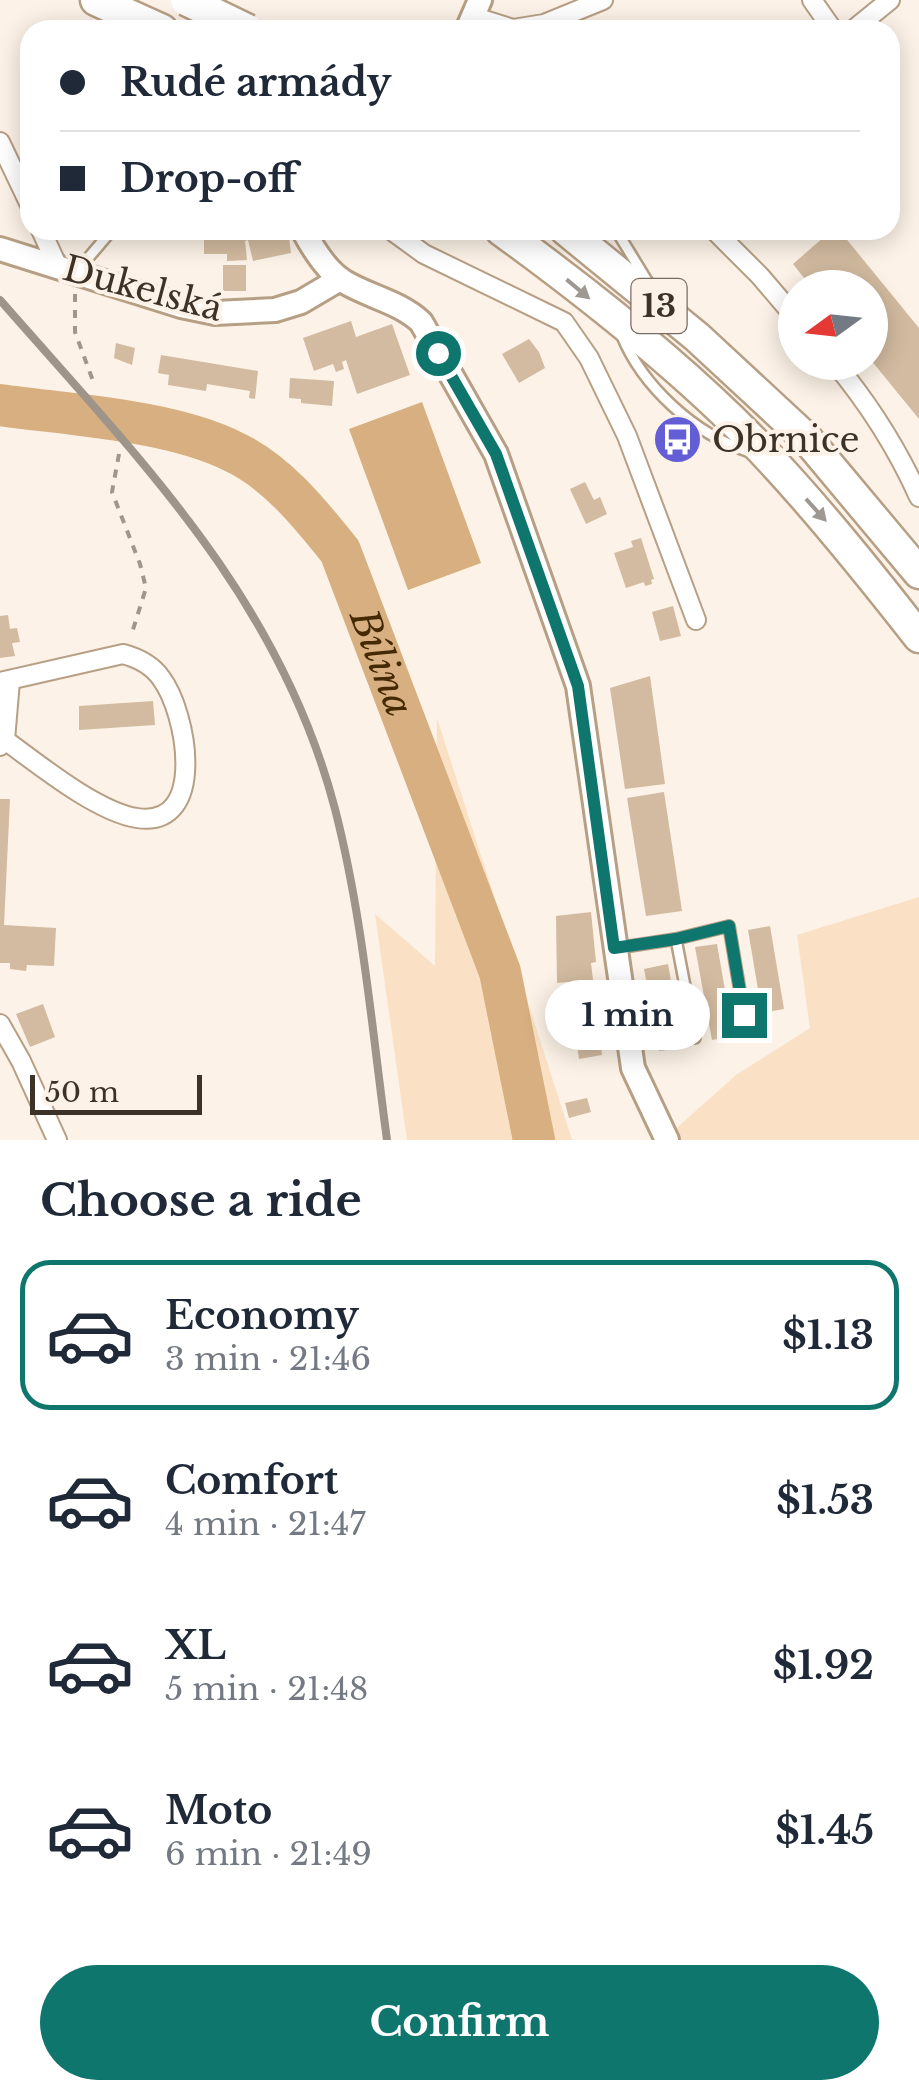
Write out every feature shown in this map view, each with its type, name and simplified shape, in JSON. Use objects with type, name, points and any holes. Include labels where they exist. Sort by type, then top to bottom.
[{"type":"highway","points":[[96,0],[140,20]]},
{"type":"highway","points":[[186,0],[227,20]]},
{"type":"highway","name":"13","points":[[514,240],[616,320],[771,459],[839,535],[919,637]]},
{"type":"highway","name":"13","points":[[578,240],[662,308],[807,439],[919,573]]},
{"type":"street","points":[[560,20],[603,0]]},
{"type":"street","points":[[865,20],[890,0]]},
{"type":"street","points":[[0,142],[20,183]]},
{"type":"street","points":[[48,240],[67,269]]},
{"type":"street","points":[[309,240],[340,280],[407,309],[421,322],[496,454],[578,686],[633,1068],[667,1140]]},
{"type":"street","points":[[405,240],[424,254],[564,322],[589,358],[626,436],[696,620]]},
{"type":"street","points":[[724,240],[778,297]]},
{"type":"street","name":"Dukelská","points":[[0,249],[181,306],[240,314],[301,302],[340,280]]},
{"type":"street","points":[[847,380],[898,450],[919,497]]},
{"type":"street","points":[[123,654],[140,659],[161,677],[181,726],[181,800],[154,818],[134,818],[78,793],[3,743],[5,682],[123,654]]},
{"type":"street","points":[[0,1024],[22,1061],[57,1140]]},
{"type":"lane","points":[[67,269],[100,240]]},
{"type":"lane","points":[[622,240],[662,308]]},
{"type":"lane","points":[[614,948],[729,926],[744,1015]]},
{"type":"lane","points":[[676,939],[695,1038]]},
{"type":"path","points":[[67,269],[76,332],[93,381]]},
{"type":"path","points":[[119,454],[112,492],[146,588],[139,618],[123,654]]},
{"type":"shaded area","points":[[422,402],[481,563],[408,590],[349,429]]},
{"type":"shaded area","points":[[437,718],[572,1140],[407,1140],[375,914],[435,966]]},
{"type":"shaded area","points":[[919,897],[919,1140],[663,1140],[736,1075],[810,1028],[797,935]]},
{"type":"building","points":[[204,240],[248,240],[247,260],[227,261],[227,254],[204,254]]},
{"type":"building","points":[[248,240],[289,240],[291,253],[253,261]]},
{"type":"building","points":[[821,240],[847,240],[872,270],[798,270],[793,264]]},
{"type":"building","points":[[223,265],[246,265],[246,291],[223,291]]},
{"type":"building","points":[[888,290],[919,328],[919,419],[887,380]]},
{"type":"building","points":[[351,321],[356,337],[392,324],[410,375],[357,394],[346,360],[342,362],[344,369],[336,372],[333,364],[314,371],[303,338]]},
{"type":"building","points":[[529,339],[545,368],[519,383],[502,354]]},
{"type":"building","points":[[116,343],[135,348],[132,365],[114,358]]},
{"type":"building","points":[[161,355],[258,371],[255,399],[249,398],[250,391],[207,384],[206,391],[168,385],[169,375],[158,373]]},
{"type":"building","points":[[290,378],[334,381],[332,406],[289,398]]},
{"type":"building","points":[[585,482],[594,500],[600,497],[607,514],[586,524],[570,489]]},
{"type":"building","points":[[641,538],[654,579],[652,584],[645,586],[644,582],[626,588],[614,553],[633,547],[631,541]]},
{"type":"building","points":[[673,606],[681,636],[660,641],[652,612]]},
{"type":"building","points":[[8,615],[10,629],[17,628],[20,642],[12,643],[15,656],[0,658],[0,616]]},
{"type":"building","points":[[650,676],[665,784],[625,789],[610,688]]},
{"type":"building","points":[[153,701],[155,725],[79,730],[79,706]]},
{"type":"building","points":[[664,792],[682,911],[646,916],[627,798]]},
{"type":"building","points":[[0,799],[10,799],[4,925],[56,928],[54,966],[27,965],[26,971],[0,963]]},
{"type":"building","points":[[591,912],[596,962],[591,963],[602,1055],[579,1059],[568,982],[557,983],[556,916]]},
{"type":"building","points":[[770,926],[784,1009],[762,1013],[748,930]]},
{"type":"building","points":[[717,944],[733,1036],[712,1040],[695,947]]},
{"type":"building","points":[[668,964],[683,1048],[659,1051],[644,969]]},
{"type":"building","points":[[43,1004],[55,1037],[30,1047],[16,1014]]},
{"type":"building","points":[[587,1098],[591,1112],[569,1118],[565,1103]]},
{"type":"waterway","name":"Bílina","points":[[0,405],[151,426],[234,452],[279,483],[340,551],[500,972],[534,1140]]},
{"type":"railway","points":[[0,300],[153,475],[241,597],[279,663],[311,733],[345,850],[366,974],[387,1140]]},
{"type":"place","name":"Obrnice","points":[[677,439]]},
{"type":"route","points":[[438,353],[496,454],[578,686],[614,948],[729,926],[744,1015]]}]
